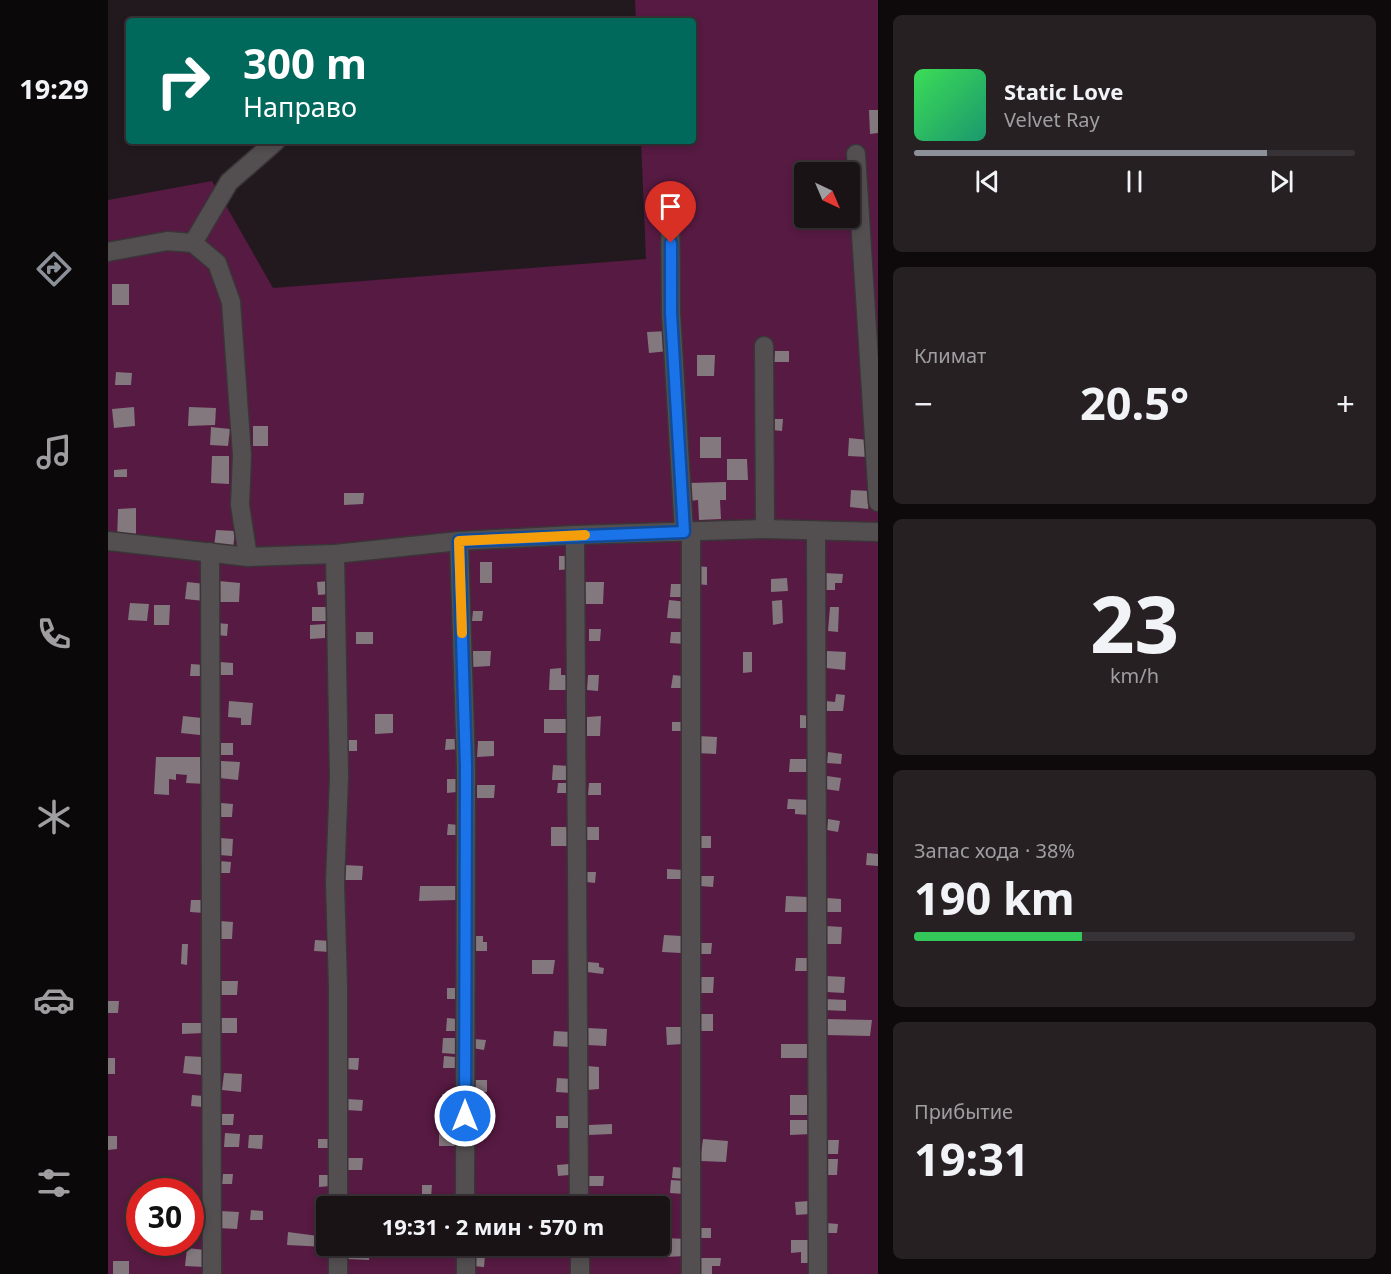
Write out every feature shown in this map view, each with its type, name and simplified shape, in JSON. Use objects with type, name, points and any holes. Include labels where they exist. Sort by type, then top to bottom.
[{"type":"street","points":[[193,243],[229,182],[273,144]]},
{"type":"street","points":[[856,154],[878,502]]},
{"type":"street","points":[[670,197],[671,313],[688,532],[691,1274]]},
{"type":"street","points":[[108,252],[167,241],[193,243],[217,263],[231,302],[242,455],[240,505],[248,557]]},
{"type":"street","points":[[764,346],[765,529]]},
{"type":"street","points":[[108,541],[248,557],[334,554],[459,541],[575,535],[765,529],[878,532]]},
{"type":"street","points":[[816,531],[818,1274]]},
{"type":"street","points":[[575,535],[579,1196]]},
{"type":"street","points":[[459,541],[466,767],[465,1196]]},
{"type":"street","points":[[210,552],[212,1274]]},
{"type":"street","points":[[334,554],[339,765],[335,883],[339,988],[338,1196]]},
{"type":"street","points":[[338,1256],[338,1274]]},
{"type":"street","points":[[466,1256],[466,1274]]},
{"type":"street","points":[[580,1256],[580,1274]]},
{"type":"shaded area","points":[[635,0],[878,0],[878,1274],[108,1274],[108,200],[212,181],[273,288],[646,259],[641,144],[696,144],[696,18],[636,18]]},
{"type":"building","points":[[869,110],[878,110],[878,133],[870,134]]},
{"type":"building","points":[[112,284],[129,284],[129,305],[112,305]]},
{"type":"building","points":[[668,331],[669,351],[649,353],[647,332]]},
{"type":"building","points":[[775,351],[789,351],[789,362],[774,362]]},
{"type":"building","points":[[697,355],[715,355],[714,376],[697,376]]},
{"type":"building","points":[[116,372],[132,373],[131,385],[115,385]]},
{"type":"building","points":[[134,407],[135,426],[114,428],[112,409]]},
{"type":"building","points":[[189,407],[216,408],[215,425],[188,426]]},
{"type":"building","points":[[773,419],[783,419],[782,431],[772,430]]},
{"type":"building","points":[[253,426],[268,426],[268,446],[253,446]]},
{"type":"building","points":[[211,427],[230,429],[228,446],[210,445]]},
{"type":"building","points":[[700,437],[721,437],[721,458],[700,458]]},
{"type":"building","points":[[849,438],[868,440],[867,457],[848,456]]},
{"type":"building","points":[[212,456],[229,456],[229,484],[211,483]]},
{"type":"building","points":[[727,459],[747,459],[748,480],[727,480]]},
{"type":"building","points":[[127,469],[127,477],[114,477],[114,470]]},
{"type":"building","points":[[726,482],[726,500],[720,500],[721,519],[699,520],[698,500],[689,501],[688,483]]},
{"type":"building","points":[[851,490],[870,491],[868,509],[850,507]]},
{"type":"building","points":[[344,493],[364,493],[363,504],[344,505]]},
{"type":"building","points":[[136,508],[136,535],[117,541],[118,509]]},
{"type":"building","points":[[216,530],[235,531],[233,549],[214,547]]},
{"type":"building","points":[[559,556],[571,556],[571,569],[559,570]]},
{"type":"building","points":[[480,562],[492,562],[492,583],[480,583]]},
{"type":"building","points":[[697,566],[707,567],[707,585],[696,584]]},
{"type":"building","points":[[825,573],[843,574],[842,583],[835,583],[835,590],[824,590]]},
{"type":"building","points":[[787,578],[788,591],[771,592],[771,579]]},
{"type":"building","points":[[219,581],[240,583],[239,602],[217,602]]},
{"type":"building","points":[[330,581],[331,594],[318,595],[317,582]]},
{"type":"building","points":[[187,582],[206,584],[204,601],[185,599]]},
{"type":"building","points":[[585,582],[604,582],[603,604],[584,604]]},
{"type":"building","points":[[671,584],[684,584],[684,597],[670,597]]},
{"type":"building","points":[[669,600],[687,602],[686,619],[667,618]]},
{"type":"building","points":[[782,600],[783,623],[773,625],[772,601]]},
{"type":"building","points":[[130,603],[149,604],[147,621],[128,620]]},
{"type":"building","points":[[154,605],[170,605],[169,625],[154,625]]},
{"type":"building","points":[[312,607],[327,607],[327,621],[312,621]]},
{"type":"building","points":[[830,607],[839,607],[838,632],[828,631]]},
{"type":"building","points":[[473,611],[483,611],[482,621],[472,621]]},
{"type":"building","points":[[217,623],[228,624],[227,636],[216,635]]},
{"type":"building","points":[[325,624],[325,638],[310,639],[310,625]]},
{"type":"building","points":[[589,629],[601,629],[600,641],[589,641]]},
{"type":"building","points":[[356,632],[373,632],[373,644],[356,644]]},
{"type":"building","points":[[671,632],[686,632],[685,644],[670,643]]},
{"type":"building","points":[[473,651],[491,651],[490,666],[473,667]]},
{"type":"building","points":[[827,651],[846,652],[845,670],[826,668]]},
{"type":"building","points":[[743,652],[752,652],[752,672],[743,673]]},
{"type":"building","points":[[220,662],[233,663],[233,675],[220,675]]},
{"type":"building","points":[[191,664],[204,665],[204,676],[190,676]]},
{"type":"building","points":[[561,668],[561,675],[567,675],[566,690],[549,690],[550,669]]},
{"type":"building","points":[[588,675],[599,675],[598,691],[587,690]]},
{"type":"building","points":[[673,675],[683,676],[682,688],[671,688]]},
{"type":"building","points":[[836,694],[845,695],[843,711],[825,711],[826,701],[835,702]]},
{"type":"building","points":[[229,701],[253,703],[251,725],[241,725],[241,718],[228,717]]},
{"type":"building","points":[[375,714],[393,714],[393,733],[375,734]]},
{"type":"building","points":[[800,715],[812,716],[812,728],[800,728]]},
{"type":"building","points":[[183,716],[202,718],[200,735],[181,733]]},
{"type":"building","points":[[601,716],[600,736],[587,736],[587,717]]},
{"type":"building","points":[[544,719],[571,719],[570,733],[544,733]]},
{"type":"building","points":[[672,722],[685,722],[685,731],[672,731]]},
{"type":"building","points":[[698,736],[717,737],[716,754],[697,753]]},
{"type":"building","points":[[446,739],[461,739],[460,749],[445,750]]},
{"type":"building","points":[[346,740],[357,740],[357,751],[346,751]]},
{"type":"building","points":[[478,741],[494,741],[494,756],[477,757]]},
{"type":"building","points":[[216,743],[233,743],[233,755],[216,755]]},
{"type":"building","points":[[828,752],[842,754],[841,764],[827,763]]},
{"type":"building","points":[[156,757],[202,757],[206,784],[186,783],[187,775],[176,774],[176,780],[169,779],[169,795],[154,794]]},
{"type":"building","points":[[790,759],[814,759],[814,772],[789,772]]},
{"type":"building","points":[[221,761],[240,762],[238,780],[219,778]]},
{"type":"building","points":[[553,765],[571,766],[570,780],[552,780]]},
{"type":"building","points":[[827,776],[841,778],[839,791],[825,789]]},
{"type":"building","points":[[447,779],[457,779],[457,792],[447,793]]},
{"type":"building","points":[[558,783],[573,783],[572,793],[557,793]]},
{"type":"building","points":[[589,783],[601,783],[601,795],[588,795]]},
{"type":"building","points":[[477,785],[495,785],[494,798],[477,798]]},
{"type":"building","points":[[788,799],[810,800],[809,815],[795,814],[795,809],[787,809]]},
{"type":"building","points":[[221,803],[233,804],[232,817],[220,817]]},
{"type":"building","points":[[828,819],[840,821],[838,832],[827,830]]},
{"type":"building","points":[[448,824],[459,825],[458,835],[447,835]]},
{"type":"building","points":[[551,827],[571,827],[570,846],[551,846]]},
{"type":"building","points":[[587,827],[599,827],[599,840],[587,840]]},
{"type":"building","points":[[700,836],[711,836],[711,848],[701,848]]},
{"type":"building","points":[[220,838],[233,839],[232,856],[219,855]]},
{"type":"building","points":[[867,853],[878,854],[878,866],[866,865]]},
{"type":"building","points":[[219,861],[231,862],[230,873],[219,873]]},
{"type":"building","points":[[344,865],[363,866],[362,880],[344,880]]},
{"type":"building","points":[[667,869],[684,870],[684,879],[667,879]]},
{"type":"building","points":[[586,872],[596,872],[595,883],[586,882]]},
{"type":"building","points":[[701,876],[714,876],[713,887],[700,886]]},
{"type":"building","points":[[420,886],[457,886],[456,900],[419,901]]},
{"type":"building","points":[[786,896],[808,897],[807,912],[785,912]]},
{"type":"building","points":[[827,898],[841,899],[841,912],[827,912]]},
{"type":"building","points":[[191,900],[205,900],[204,913],[190,912]]},
{"type":"building","points":[[220,921],[233,922],[232,939],[220,939]]},
{"type":"building","points":[[826,926],[842,927],[841,944],[826,944]]},
{"type":"building","points":[[664,935],[682,936],[681,953],[662,952]]},
{"type":"building","points":[[473,936],[483,936],[483,942],[487,942],[487,951],[473,951]]},
{"type":"building","points":[[315,940],[332,941],[330,952],[314,951]]},
{"type":"building","points":[[701,943],[712,943],[711,954],[700,954]]},
{"type":"building","points":[[182,944],[188,944],[187,965],[181,964]]},
{"type":"building","points":[[796,958],[812,958],[812,971],[795,971]]},
{"type":"building","points":[[532,960],[555,960],[553,974],[532,974]]},
{"type":"building","points":[[588,962],[599,963],[599,967],[604,968],[603,974],[587,972]]},
{"type":"building","points":[[826,976],[845,977],[844,993],[826,992]]},
{"type":"building","points":[[697,977],[714,977],[713,993],[697,993]]},
{"type":"building","points":[[221,981],[238,981],[237,995],[220,995]]},
{"type":"building","points":[[447,988],[456,988],[456,999],[447,999]]},
{"type":"building","points":[[824,999],[846,1000],[846,1011],[823,1010]]},
{"type":"building","points":[[108,1001],[119,1001],[118,1013],[108,1013]]},
{"type":"building","points":[[698,1014],[713,1014],[713,1031],[699,1031]]},
{"type":"building","points":[[221,1018],[237,1018],[237,1033],[221,1033]]},
{"type":"building","points":[[447,1018],[458,1019],[457,1031],[446,1031]]},
{"type":"building","points":[[825,1019],[872,1020],[870,1036],[824,1035]]},
{"type":"building","points":[[182,1023],[204,1023],[204,1033],[182,1034]]},
{"type":"building","points":[[666,1027],[684,1027],[683,1044],[667,1045]]},
{"type":"building","points":[[588,1028],[607,1029],[606,1046],[587,1045]]},
{"type":"building","points":[[554,1031],[571,1032],[570,1047],[553,1046]]},
{"type":"building","points":[[443,1038],[456,1038],[455,1054],[442,1053]]},
{"type":"building","points":[[474,1039],[486,1040],[484,1050],[472,1048]]},
{"type":"building","points":[[781,1044],[810,1044],[809,1058],[781,1058]]},
{"type":"building","points":[[185,1056],[203,1057],[202,1075],[183,1073]]},
{"type":"building","points":[[444,1056],[456,1057],[456,1068],[443,1068]]},
{"type":"building","points":[[108,1058],[115,1058],[115,1074],[108,1074]]},
{"type":"building","points":[[346,1058],[359,1058],[358,1070],[346,1069]]},
{"type":"building","points":[[587,1066],[599,1067],[599,1089],[587,1090]]},
{"type":"building","points":[[224,1073],[242,1074],[241,1092],[222,1090]]},
{"type":"building","points":[[557,1078],[572,1079],[571,1093],[556,1092]]},
{"type":"building","points":[[472,1080],[487,1080],[487,1092],[472,1093]]},
{"type":"building","points":[[442,1094],[457,1095],[457,1110],[442,1110]]},
{"type":"building","points":[[192,1095],[204,1096],[203,1107],[191,1106]]},
{"type":"building","points":[[790,1095],[811,1095],[810,1115],[790,1115]]},
{"type":"building","points":[[347,1099],[363,1100],[362,1111],[346,1110]]},
{"type":"building","points":[[221,1114],[234,1114],[233,1125],[220,1125]]},
{"type":"building","points":[[556,1116],[569,1116],[568,1128],[556,1128]]},
{"type":"building","points":[[475,1119],[490,1120],[489,1134],[474,1134]]},
{"type":"building","points":[[790,1120],[812,1120],[812,1134],[790,1135]]},
{"type":"building","points":[[612,1124],[612,1134],[588,1135],[588,1125]]},
{"type":"building","points":[[225,1133],[240,1134],[239,1147],[224,1147]]},
{"type":"building","points":[[439,1134],[456,1135],[456,1146],[439,1146]]},
{"type":"building","points":[[249,1135],[263,1135],[262,1149],[248,1148]]},
{"type":"building","points":[[108,1136],[117,1136],[117,1149],[108,1150]]},
{"type":"building","points":[[318,1139],[330,1139],[329,1148],[318,1148]]},
{"type":"building","points":[[703,1139],[728,1141],[726,1162],[700,1161]]},
{"type":"building","points":[[826,1140],[839,1140],[838,1154],[825,1154]]},
{"type":"building","points":[[345,1158],[363,1158],[362,1170],[344,1170]]},
{"type":"building","points":[[825,1159],[838,1159],[837,1175],[825,1175]]},
{"type":"building","points":[[569,1164],[569,1175],[558,1176],[557,1165]]},
{"type":"building","points":[[673,1167],[686,1168],[685,1179],[672,1178]]},
{"type":"building","points":[[223,1174],[233,1174],[232,1184],[222,1184]]},
{"type":"building","points":[[319,1175],[331,1175],[330,1186],[319,1187]]},
{"type":"building","points":[[585,1176],[604,1176],[603,1186],[585,1186]]},
{"type":"building","points":[[671,1180],[685,1181],[684,1194],[670,1193]]},
{"type":"building","points":[[422,1185],[432,1185],[431,1196],[422,1196]]},
{"type":"building","points":[[475,1194],[487,1194],[487,1196],[475,1196]]},
{"type":"building","points":[[809,1201],[810,1214],[796,1215],[795,1202]]},
{"type":"building","points":[[251,1210],[263,1211],[263,1220],[250,1220]]},
{"type":"building","points":[[220,1211],[239,1212],[237,1229],[218,1228]]},
{"type":"building","points":[[826,1223],[838,1224],[837,1233],[825,1233]]},
{"type":"building","points":[[700,1228],[711,1228],[711,1238],[700,1238]]},
{"type":"building","points":[[288,1232],[316,1236],[316,1246],[287,1245]]},
{"type":"building","points":[[670,1238],[686,1239],[686,1256],[665,1257],[670,1256]]},
{"type":"building","points":[[791,1240],[809,1240],[809,1263],[801,1263],[801,1252],[791,1253]]},
{"type":"building","points":[[205,1250],[204,1267],[185,1266],[186,1256],[204,1256]]},
{"type":"building","points":[[346,1256],[369,1256],[369,1260],[346,1259]]},
{"type":"building","points":[[473,1256],[485,1256],[484,1267],[472,1266]]},
{"type":"building","points":[[701,1258],[721,1258],[720,1266],[712,1266],[712,1274],[701,1274]]},
{"type":"building","points":[[113,1261],[129,1261],[129,1274],[113,1274]]},
{"type":"slow traffic","points":[[462,633],[459,541],[585,535]]},
{"type":"route","points":[[465,1116],[466,767],[459,541],[684,532],[671,313],[671,243]]}]
